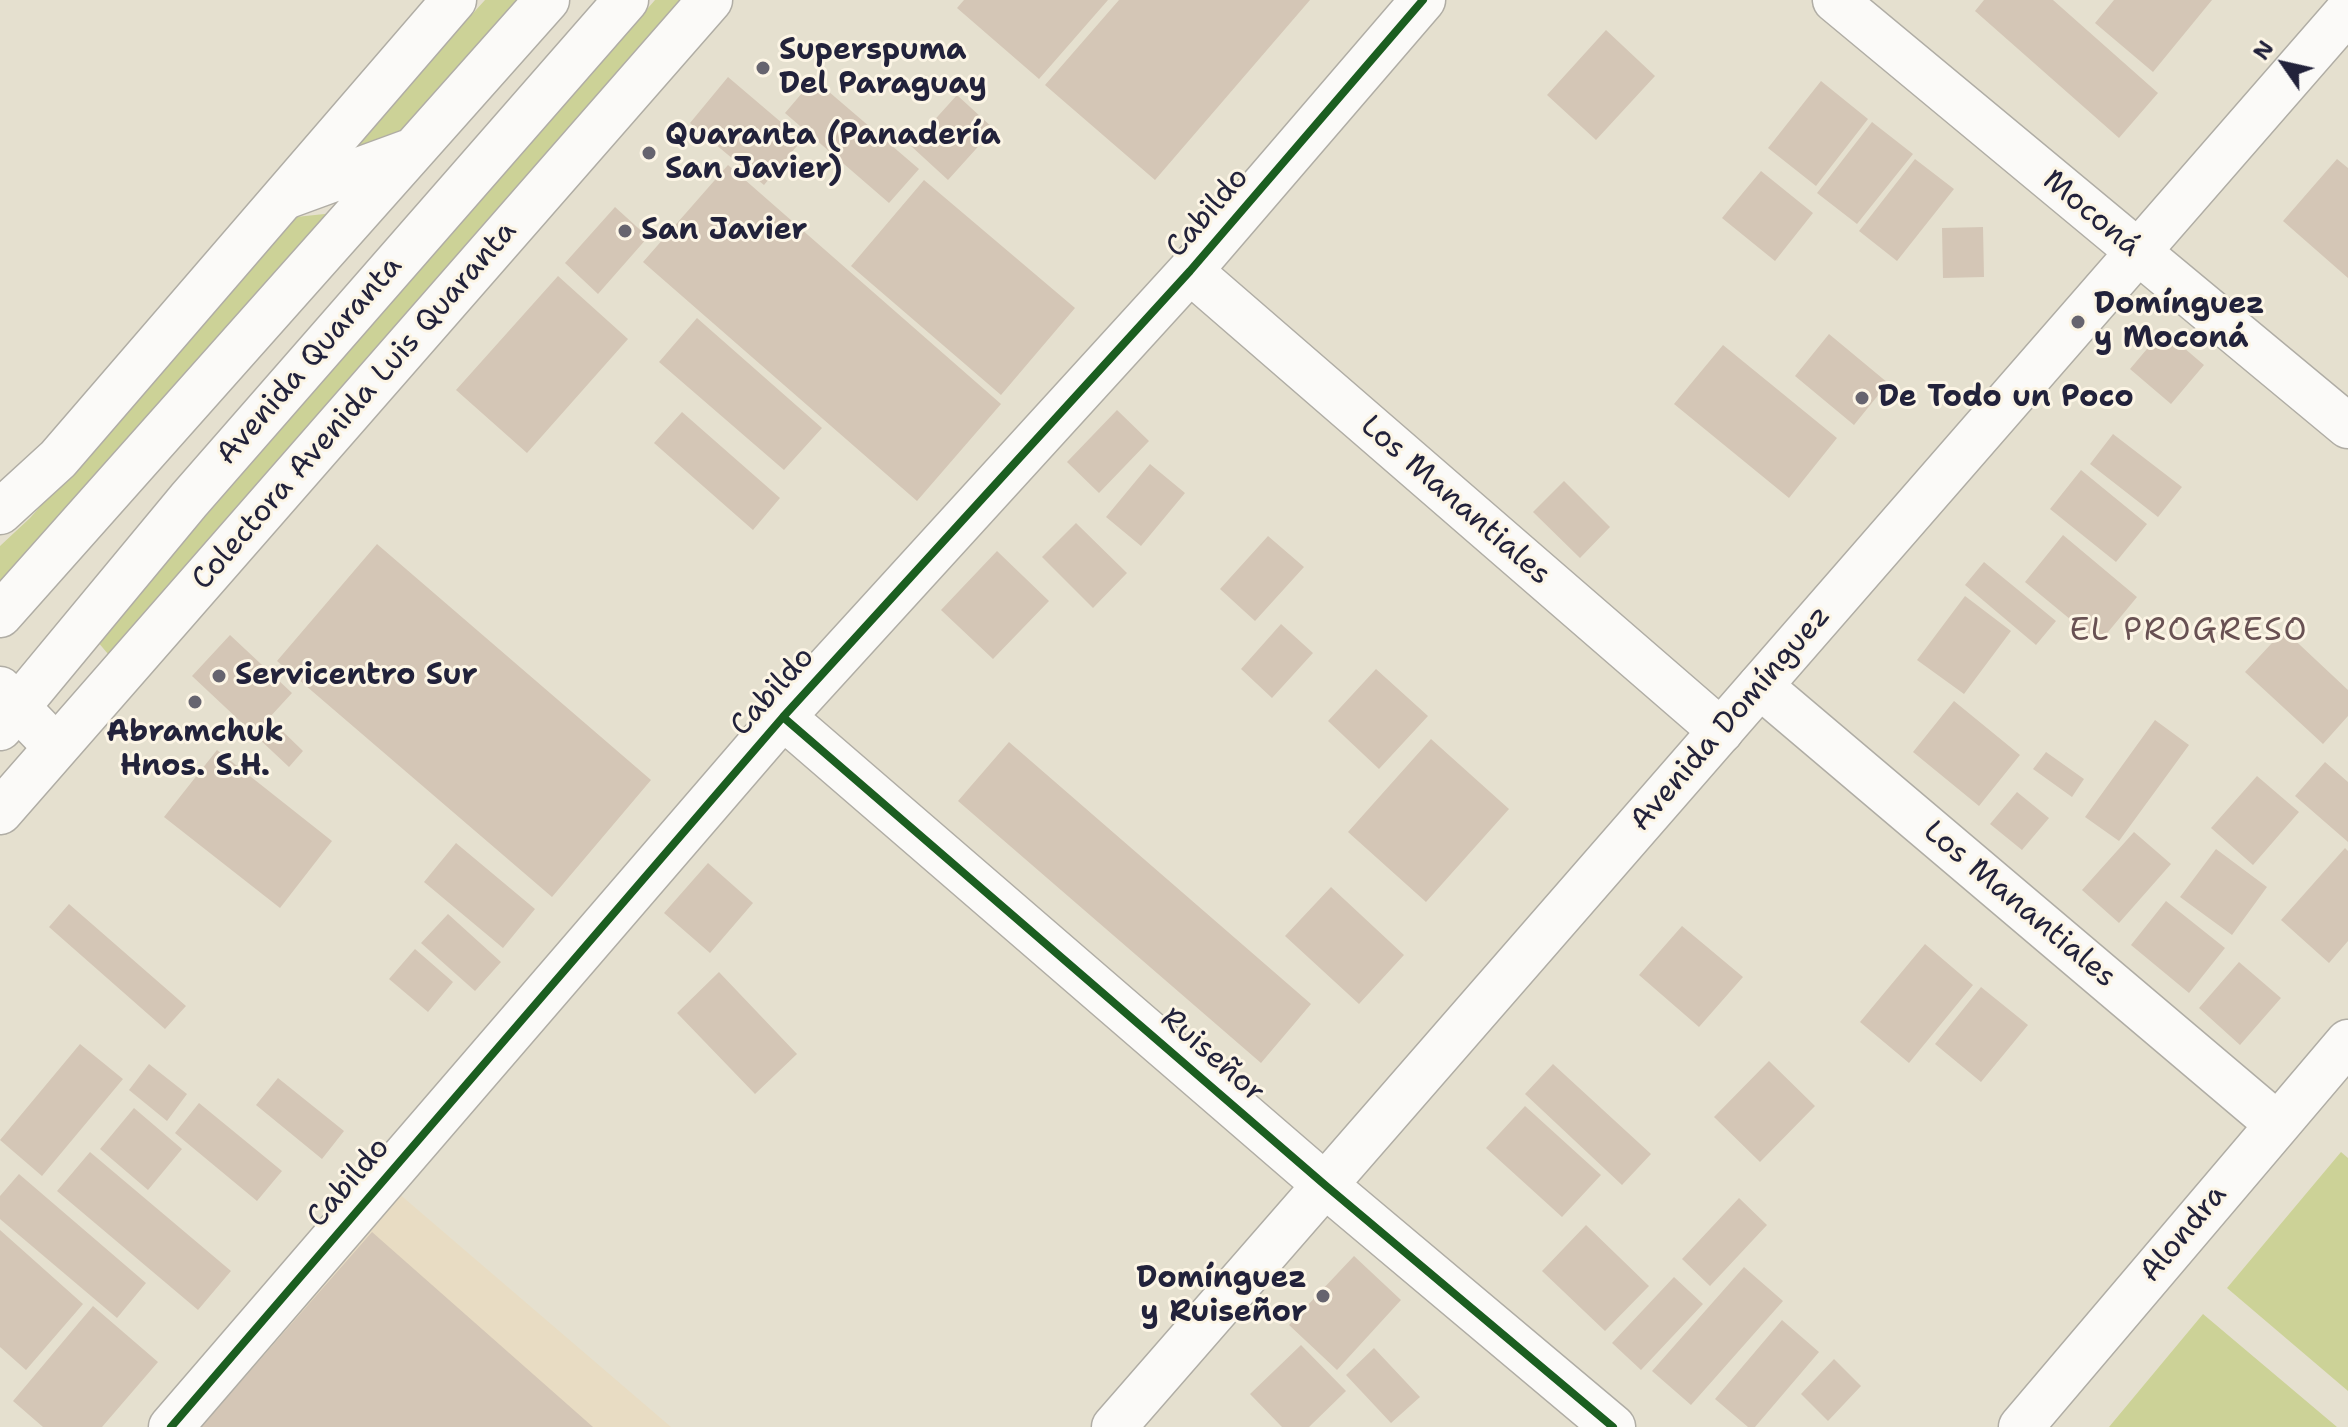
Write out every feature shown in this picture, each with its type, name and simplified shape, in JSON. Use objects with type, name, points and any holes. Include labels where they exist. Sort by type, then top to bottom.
[{"type":"main road","points":[[0,512],[58,459],[454,0]]},
{"type":"main road","name":"Avenida Quaranta","points":[[0,615],[547,0]]},
{"type":"main road","name":"Avenida Quaranta","points":[[6,708],[626,0]]},
{"type":"main road","name":"Colectora Avenida Luis Quaranta","points":[[0,812],[710,0]]},
{"type":"main road","name":"Cabildo","points":[[171,1427],[783,717],[1190,271],[1423,0]]},
{"type":"main road","name":"Moconá","points":[[1835,0],[2348,426]]},
{"type":"main road","name":"Avenida Domínguez","points":[[1114,1427],[2348,11]]},
{"type":"main road","points":[[285,197],[414,150]]},
{"type":"main road","name":"Los Manantiales","points":[[1190,271],[1721,731]]},
{"type":"main road","name":"Los Manantiales","points":[[1760,686],[2277,1124]]},
{"type":"main road","points":[[6,708],[56,747]]},
{"type":"main road","name":"Ruiseñor","points":[[783,717],[1325,1185],[1613,1427]]},
{"type":"main road","name":"Alondra","points":[[2021,1427],[2348,1042]]},
{"type":"shaded area","points":[[397,1192],[671,1427],[195,1427]]},
{"type":"green space","points":[[485,0],[520,0],[394,139],[347,152]]},
{"type":"green space","points":[[655,0],[691,0],[114,661],[97,641]]},
{"type":"green space","points":[[334,213],[0,585],[0,546],[30,518],[296,217]]},
{"type":"green space","points":[[2341,1152],[2348,1158],[2348,1391],[2227,1288]]},
{"type":"green space","points":[[2203,1314],[2337,1427],[2109,1427]]},
{"type":"building","points":[[964,0],[1108,0],[1039,79],[957,8]]},
{"type":"building","points":[[1119,0],[1310,0],[1155,180],[1045,85]]},
{"type":"building","points":[[1984,0],[2053,0],[2158,93],[2119,138],[1975,11]]},
{"type":"building","points":[[2114,0],[2212,0],[2153,72],[2095,23]]},
{"type":"building","points":[[1606,30],[1655,76],[1596,140],[1547,95]]},
{"type":"building","points":[[728,77],[802,140],[764,185],[690,123]]},
{"type":"building","points":[[814,79],[919,169],[889,203],[785,113]]},
{"type":"building","points":[[1821,81],[1868,119],[1816,186],[1768,148]]},
{"type":"building","points":[[957,95],[994,129],[948,180],[911,146]]},
{"type":"building","points":[[1872,122],[1913,154],[1857,224],[1817,193]]},
{"type":"building","points":[[1915,159],[1954,189],[1897,261],[1859,231]]},
{"type":"building","points":[[2337,159],[2348,168],[2348,278],[2283,221]]},
{"type":"building","points":[[728,165],[1001,404],[917,501],[643,262]]},
{"type":"building","points":[[1761,171],[1813,213],[1775,261],[1722,218]]},
{"type":"building","points":[[924,180],[1075,308],[1001,395],[851,266]]},
{"type":"building","points":[[615,207],[648,237],[598,294],[565,263]]},
{"type":"building","points":[[1983,227],[1984,277],[1943,278],[1942,228]]},
{"type":"building","points":[[558,276],[628,339],[527,453],[456,390]]},
{"type":"building","points":[[697,318],[822,428],[784,470],[659,362]]},
{"type":"building","points":[[2163,330],[2204,365],[2171,404],[2130,369]]},
{"type":"building","points":[[1829,334],[1888,383],[1854,425],[1795,376]]},
{"type":"building","points":[[1723,345],[1837,438],[1789,498],[1674,404]]},
{"type":"building","points":[[1117,410],[1149,441],[1099,493],[1067,462]]},
{"type":"building","points":[[682,412],[780,498],[753,530],[654,443]]},
{"type":"building","points":[[2113,434],[2182,487],[2158,517],[2090,464]]},
{"type":"building","points":[[1150,464],[1185,493],[1141,546],[1106,517]]},
{"type":"building","points":[[2081,470],[2147,524],[2116,562],[2050,509]]},
{"type":"building","points":[[1564,481],[1610,527],[1580,558],[1533,512]]},
{"type":"building","points":[[1076,523],[1127,573],[1093,608],[1042,557]]},
{"type":"building","points":[[2063,535],[2137,597],[2099,643],[2025,582]]},
{"type":"building","points":[[1268,536],[1304,567],[1255,621],[1220,589]]},
{"type":"building","points":[[377,544],[651,780],[552,897],[277,661]]},
{"type":"building","points":[[997,551],[1049,601],[993,659],[941,610]]},
{"type":"building","points":[[1984,562],[2056,621],[2036,645],[1965,585]]},
{"type":"building","points":[[1965,596],[2011,631],[1964,694],[1917,660]]},
{"type":"building","points":[[1281,624],[1313,653],[1272,698],[1241,669]]},
{"type":"building","points":[[2284,630],[2348,690],[2348,716],[2323,744],[2245,672]]},
{"type":"building","points":[[230,635],[292,693],[269,718],[303,751],[289,767],[192,676]]},
{"type":"building","points":[[1376,669],[1428,716],[1379,769],[1328,721]]},
{"type":"building","points":[[1954,701],[2020,755],[1979,806],[1913,752]]},
{"type":"building","points":[[2155,720],[2189,745],[2119,841],[2085,817]]},
{"type":"building","points":[[1431,739],[1509,809],[1426,902],[1348,832]]},
{"type":"building","points":[[1009,742],[1311,1004],[1261,1063],[958,801]]},
{"type":"building","points":[[217,750],[332,841],[280,908],[164,817]]},
{"type":"building","points":[[2046,752],[2084,779],[2072,797],[2033,769]]},
{"type":"building","points":[[2325,762],[2348,782],[2348,842],[2295,796]]},
{"type":"building","points":[[2257,776],[2299,812],[2253,865],[2211,828]]},
{"type":"building","points":[[2017,792],[2049,818],[2022,850],[1990,824]]},
{"type":"building","points":[[2134,832],[2171,864],[2119,923],[2082,890]]},
{"type":"building","points":[[456,843],[535,909],[503,948],[424,882]]},
{"type":"building","points":[[2345,848],[2348,851],[2348,941],[2329,963],[2281,920]]},
{"type":"building","points":[[2216,849],[2267,887],[2232,935],[2180,897]]},
{"type":"building","points":[[708,863],[753,903],[710,953],[664,913]]},
{"type":"building","points":[[1331,887],[1404,955],[1359,1004],[1285,936]]},
{"type":"building","points":[[2166,901],[2225,948],[2189,993],[2131,945]]},
{"type":"building","points":[[69,904],[186,1006],[165,1029],[49,927]]},
{"type":"building","points":[[448,914],[501,962],[475,991],[421,943]]},
{"type":"building","points":[[1682,926],[1743,977],[1699,1027],[1639,975]]},
{"type":"building","points":[[1925,944],[1973,985],[1909,1063],[1860,1022]]},
{"type":"building","points":[[415,949],[453,982],[428,1012],[389,979]]},
{"type":"building","points":[[2239,962],[2281,998],[2240,1045],[2199,1008]]},
{"type":"building","points":[[719,972],[797,1054],[755,1094],[677,1013]]},
{"type":"building","points":[[1981,987],[2028,1025],[1981,1082],[1935,1044]]},
{"type":"building","points":[[80,1044],[123,1079],[42,1176],[0,1140]]},
{"type":"building","points":[[1769,1061],[1815,1106],[1760,1162],[1714,1117]]},
{"type":"building","points":[[149,1064],[187,1094],[167,1121],[129,1090]]},
{"type":"building","points":[[1553,1064],[1651,1154],[1622,1185],[1525,1094]]},
{"type":"building","points":[[278,1078],[344,1131],[322,1159],[256,1105]]},
{"type":"building","points":[[199,1103],[282,1171],[257,1201],[175,1133]]},
{"type":"building","points":[[1525,1106],[1601,1175],[1562,1217],[1486,1148]]},
{"type":"building","points":[[134,1108],[182,1149],[148,1190],[100,1149]]},
{"type":"building","points":[[90,1152],[231,1271],[198,1310],[57,1191]]},
{"type":"building","points":[[19,1174],[146,1283],[117,1318],[0,1219],[0,1196]]},
{"type":"building","points":[[1739,1198],[1767,1225],[1710,1286],[1682,1259]]},
{"type":"building","points":[[1586,1225],[1649,1286],[1605,1331],[1542,1271]]},
{"type":"building","points":[[0,1230],[83,1304],[26,1370],[0,1347]]},
{"type":"building","points":[[372,1232],[593,1427],[201,1427]]},
{"type":"building","points":[[1354,1256],[1401,1300],[1337,1370],[1289,1325]]},
{"type":"building","points":[[1744,1267],[1783,1301],[1691,1405],[1652,1371]]},
{"type":"building","points":[[1674,1277],[1703,1304],[1641,1370],[1612,1343]]},
{"type":"building","points":[[93,1306],[158,1362],[102,1427],[43,1427],[13,1401]]},
{"type":"building","points":[[1782,1320],[1819,1352],[1755,1427],[1748,1427],[1715,1399]]},
{"type":"building","points":[[1301,1345],[1346,1391],[1309,1427],[1282,1427],[1250,1394]]},
{"type":"building","points":[[1374,1348],[1420,1397],[1391,1423],[1346,1375]]},
{"type":"building","points":[[1834,1359],[1861,1386],[1828,1421],[1801,1394]]},
{"type":"cycle path","points":[[171,1427],[783,717],[1190,271],[1423,0]]},
{"type":"cycle path","points":[[783,717],[1325,1185],[1613,1427]]},
{"type":"place","name":"Superspuma Del Paraguay","points":[[763,68]]},
{"type":"place","name":"Quaranta (Panadería San Javier)","points":[[649,153]]},
{"type":"place","name":"San Javier","points":[[625,231]]},
{"type":"place","name":"Domínguez y Moconá","points":[[2078,322]]},
{"type":"place","name":"De Todo un Poco","points":[[1862,398]]},
{"type":"place","name":"Servicentro Sur","points":[[219,676]]},
{"type":"place","name":"Abramchuk Hnos. S.H.","points":[[195,702]]},
{"type":"place","name":"Domínguez y Ruiseñor","points":[[1323,1296]]},
{"type":"district","name":"EL PROGRESO","points":[[2189,632]]}]
